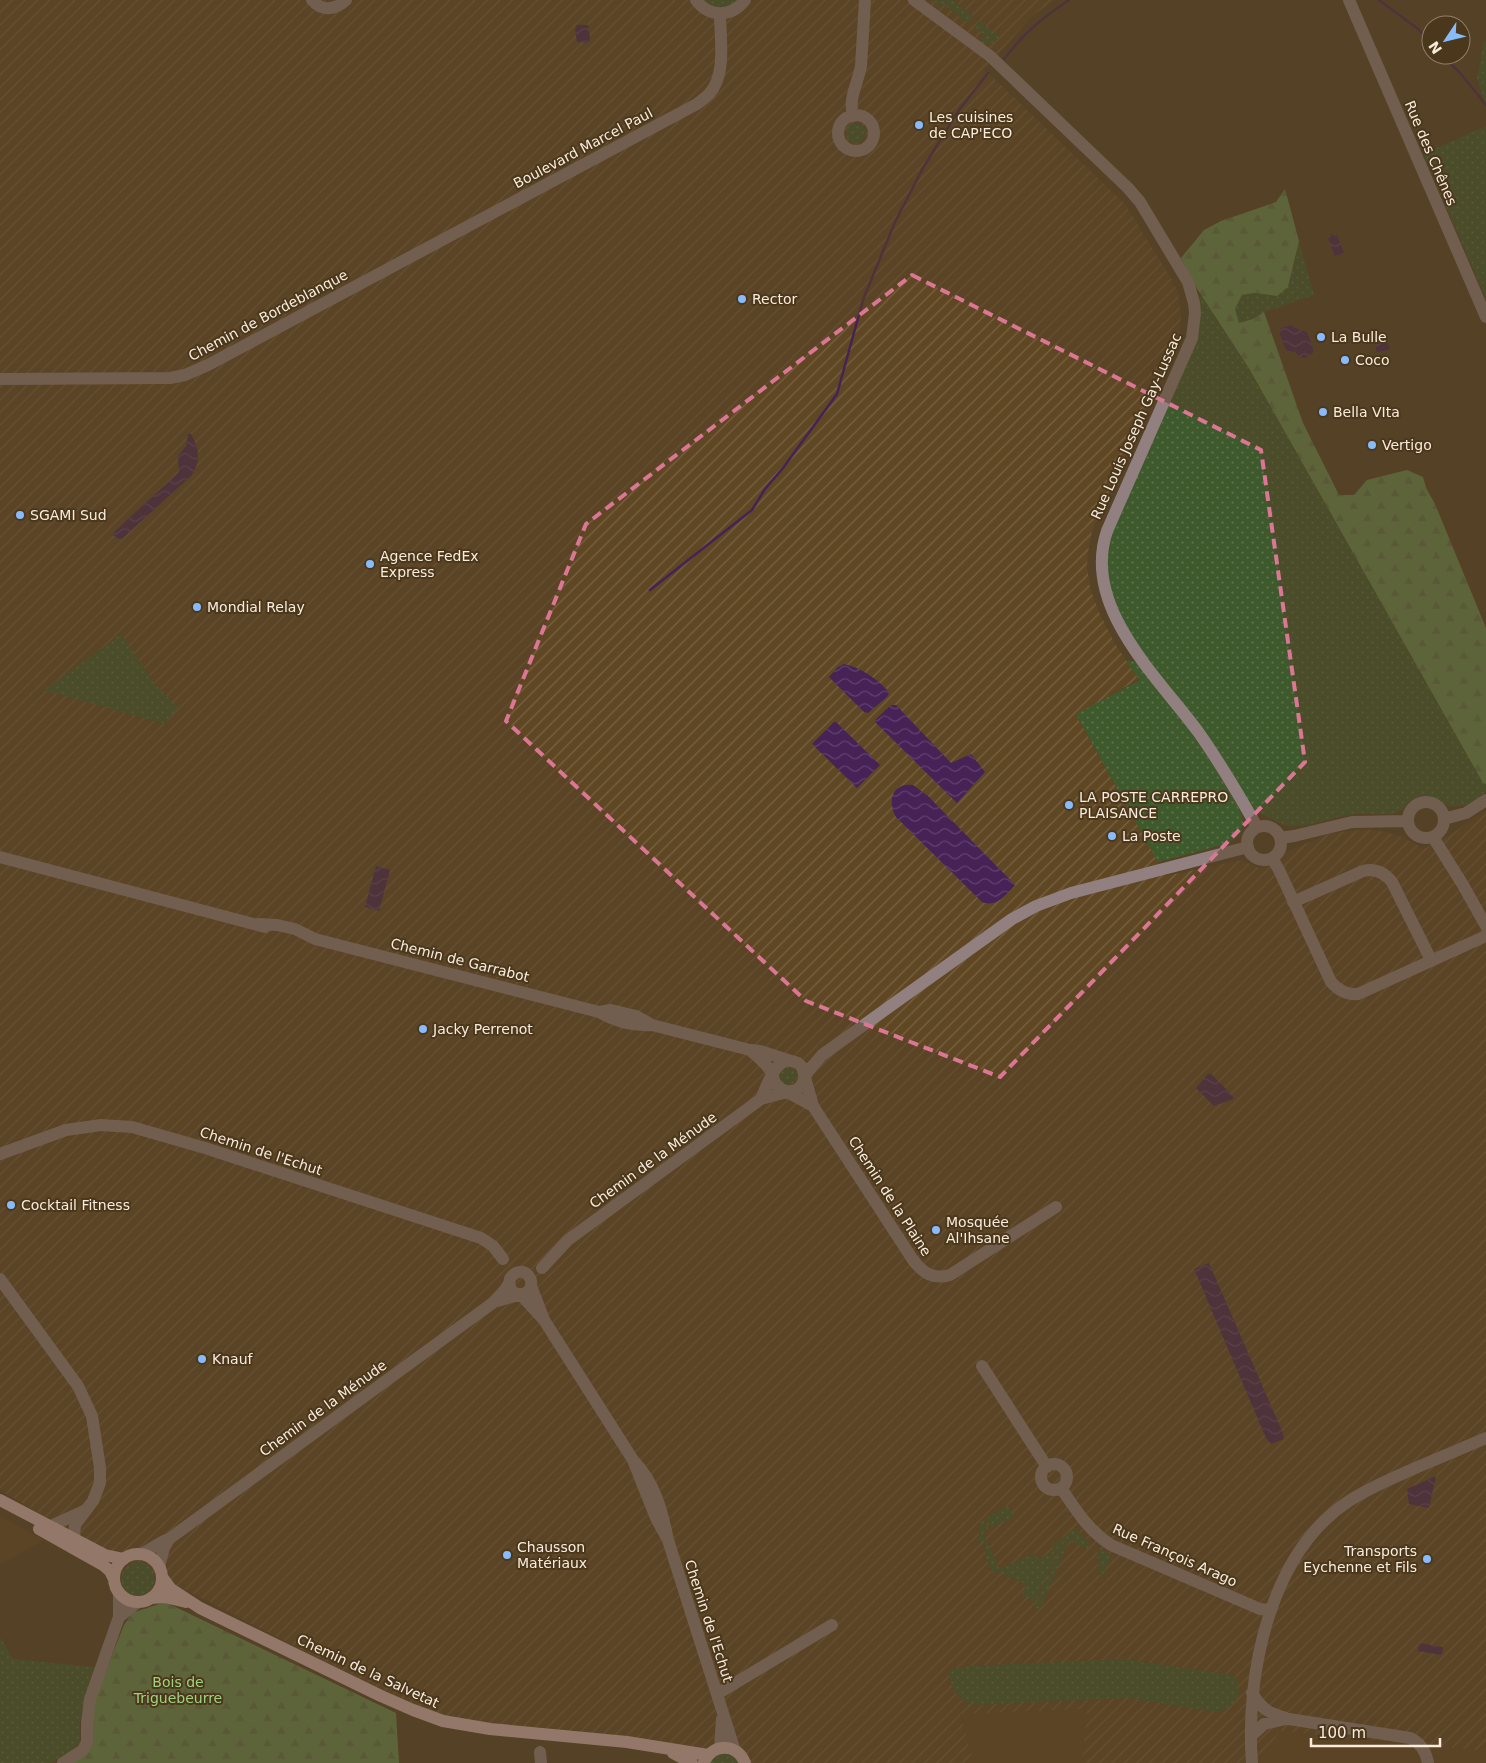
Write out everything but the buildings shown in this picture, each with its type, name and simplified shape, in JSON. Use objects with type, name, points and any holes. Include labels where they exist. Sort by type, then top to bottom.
[{"type":"main road","points":[[0,1500],[105,1555],[124,1559]]},
{"type":"main road","points":[[0,1508],[103,1564],[110,1571],[119,1592],[128,1600],[138,1602],[151,1598],[160,1586],[160,1572],[151,1558],[141,1554],[124,1559],[118,1566],[114,1579]]},
{"type":"main road","name":"Chemin de la Salvetat","points":[[160,1572],[171,1588],[191,1603],[389,1700],[443,1721],[490,1729],[662,1747],[706,1759],[720,1748]]},
{"type":"main road","name":"Chemin de la Salvetat","points":[[151,1598],[165,1597],[191,1603]]},
{"type":"main road","name":"Chemin de la Salvetat","points":[[662,1747],[692,1763]]},
{"type":"main road","points":[[720,1748],[727,1747],[735,1751],[742,1756],[745,1763]]},
{"type":"street","points":[[312,0],[319,7],[326,9],[334,8],[346,0]]},
{"type":"street","points":[[696,0],[704,8],[720,14],[729,13],[738,8],[745,0]]},
{"type":"street","points":[[853,116],[851,98],[861,66],[865,0]]},
{"type":"street","name":"Rue Louis Joseph Gay-Lussac","points":[[914,0],[998,64],[1135,195],[1180,267],[1191,289],[1195,313],[1192,338],[1102,544],[1102,581],[1110,603],[1128,640],[1209,747],[1257,827]]},
{"type":"street","name":"Rue des Chênes","points":[[1349,0],[1486,317]]},
{"type":"street","name":"Boulevard Marcel Paul","points":[[397,265],[697,104],[709,94],[719,74],[720,14]]},
{"type":"street","name":"Chemin de Bordeblanque","points":[[0,379],[160,379],[185,375],[216,361],[397,265]]},
{"type":"street","points":[[1444,819],[1466,813],[1486,800]]},
{"type":"street","points":[[1428,802],[1436,805],[1444,819],[1439,833],[1424,839],[1416,836],[1410,830],[1407,821],[1413,807],[1420,803],[1428,802]]},
{"type":"street","points":[[1280,838],[1352,822],[1407,821]]},
{"type":"street","points":[[1268,826],[1278,833],[1280,838],[1279,851],[1272,858],[1262,859],[1253,856],[1248,847],[1248,838],[1257,827],[1268,826]]},
{"type":"street","points":[[1433,837],[1486,926]]},
{"type":"street","points":[[750,1050],[762,1060],[773,1075],[776,1085],[781,1090],[793,1091],[799,1088],[805,1076],[822,1055],[1012,919],[1036,906],[1071,893],[1248,847]]},
{"type":"street","name":"Chemin de Garrabot","points":[[1,858],[260,924],[279,934],[294,938],[313,938],[599,1012],[612,1010],[636,1016],[652,1025],[790,1060]]},
{"type":"street","points":[[1272,858],[1331,982],[1343,992],[1358,994],[1486,936]]},
{"type":"street","points":[[1293,902],[1363,871],[1378,871],[1386,875],[1392,882],[1431,960]]},
{"type":"street","points":[[773,1075],[778,1065],[790,1060],[803,1061],[822,1055]]},
{"type":"street","points":[[790,1060],[802,1067],[805,1076]]},
{"type":"street","name":"Chemin de la Ménude","points":[[761,1099],[773,1075]]},
{"type":"street","name":"Chemin de la Plaine","points":[[805,1076],[813,1106],[913,1260],[928,1275],[940,1278],[950,1275],[1056,1207]]},
{"type":"street","name":"Chemin de la Ménude","points":[[527,1279],[542,1268],[568,1240],[761,1099],[787,1092]]},
{"type":"street","name":"Chemin de la Plaine","points":[[787,1092],[813,1106]]},
{"type":"street","name":"Chemin de l'Echut","points":[[0,1154],[72,1129],[101,1124],[132,1127],[205,1148],[481,1238],[493,1246],[503,1259],[527,1279],[544,1320]]},
{"type":"street","name":"Chemin de l'Echut","points":[[503,1259],[509,1282]]},
{"type":"street","points":[[514,1274],[527,1279],[526,1293],[519,1295],[512,1292],[509,1282],[514,1274]]},
{"type":"street","points":[[0,1279],[74,1380],[88,1406],[94,1426],[101,1475],[96,1495],[75,1525],[74,1538]]},
{"type":"street","name":"Chemin de la Ménude","points":[[141,1554],[169,1539],[494,1302],[509,1282]]},
{"type":"street","name":"Chemin de la Ménude","points":[[494,1302],[519,1295]]},
{"type":"street","name":"Chemin de l'Echut","points":[[519,1295],[544,1320],[654,1490],[664,1516],[668,1540],[735,1751]]},
{"type":"street","points":[[982,1366],[1047,1467]]},
{"type":"street","points":[[1252,1763],[1252,1693],[1256,1668],[1271,1610],[1286,1574],[1307,1541],[1319,1527],[1347,1502],[1377,1485],[1486,1438]]},
{"type":"street","points":[[1055,1465],[1065,1470],[1067,1474],[1066,1482],[1060,1488],[1053,1490],[1044,1484],[1042,1477],[1047,1467],[1055,1465]]},
{"type":"street","name":"Rue François Arago","points":[[1060,1488],[1087,1526],[1097,1536],[1111,1545],[1260,1609],[1271,1610]]},
{"type":"street","points":[[51,1526],[84,1511]]},
{"type":"street","points":[[160,1572],[164,1548],[169,1539]]},
{"type":"street","points":[[62,1763],[83,1750],[87,1742],[90,1699],[119,1617],[119,1592]]},
{"type":"street","points":[[119,1617],[138,1602]]},
{"type":"street","points":[[717,1694],[832,1625]]},
{"type":"street","points":[[1252,1693],[1263,1708],[1289,1719],[1406,1736],[1421,1746],[1426,1754],[1428,1763]]},
{"type":"street","name":"Chemin de l'Echut","points":[[720,1748],[722,1712]]},
{"type":"street","points":[[1251,1736],[1264,1724],[1289,1719]]},
{"type":"highlighted area","points":[[912,275],[1261,450],[1305,762],[1000,1077],[806,1001],[506,721],[586,524]]},
{"type":"shaded area","points":[[0,0],[1055,0],[1032,16],[984,70],[1125,204],[1172,280],[1178,293],[1181,317],[1175,344],[1092,531],[1088,552],[1087,566],[1090,588],[1099,612],[1115,644],[1139,679],[1076,715],[1166,876],[1242,860],[1259,868],[1290,850],[1329,834],[1348,831],[1368,829],[1385,832],[1400,836],[1424,849],[1454,832],[1486,810],[1486,1751],[1280,1731],[1258,1763],[1082,1763],[1087,1709],[960,1714],[974,1763],[750,1763],[657,1740],[506,1728],[443,1716],[378,1689],[106,1551],[0,1490]]},
{"type":"shaded area","points":[[0,1516],[44,1540],[0,1565]]},
{"type":"shaded area","points":[[1087,1709],[1082,1763],[974,1763],[960,1714]]},
{"type":"shaded area","points":[[1280,1730],[1486,1751],[1486,1763],[1258,1763]]},
{"type":"green space","points":[[700,0],[740,0],[723,10]]},
{"type":"green space","points":[[927,0],[936,3],[937,0],[953,0],[973,16],[968,23],[943,4],[938,7]]},
{"type":"green space","points":[[979,21],[1000,37],[991,43],[980,42],[985,35],[974,27]]},
{"type":"green space","points":[[1484,42],[1486,42],[1486,107],[1477,78]]},
{"type":"green space","points":[[856,123],[863,126],[866,133],[863,140],[856,143],[849,140],[846,133],[849,126]]},
{"type":"green space","points":[[1486,126],[1486,299],[1423,154]]},
{"type":"green space","points":[[1285,189],[1299,241],[1288,287],[1277,296],[1254,293],[1242,295],[1235,309],[1239,323],[1253,319],[1264,312],[1303,423],[1339,495],[1354,495],[1367,480],[1407,470],[1423,477],[1486,628],[1486,784],[1483,783],[1250,370],[1196,287],[1181,258],[1204,230],[1221,221],[1276,202]]},
{"type":"green space","points":[[1299,241],[1314,295],[1239,323],[1235,309],[1242,295],[1254,293],[1277,296],[1294,266]]},
{"type":"green space","points":[[1202,295],[1250,370],[1483,783],[1486,784],[1486,792],[1468,805],[1450,807],[1430,797],[1419,796],[1409,802],[1403,809],[1396,812],[1347,815],[1314,824],[1297,826],[1288,826],[1266,816],[1254,809],[1142,653],[1125,623],[1109,589],[1106,578],[1107,544],[1176,389],[1198,298]]},
{"type":"green space","points":[[121,634],[155,684],[178,707],[165,724],[44,690]]},
{"type":"green space","points":[[1125,660],[1137,662],[1185,724],[1236,803],[1242,816],[1243,829],[1238,837],[1232,841],[1158,862],[1076,714],[1140,680]]},
{"type":"green space","points":[[784,1067],[792,1067],[797,1072],[795,1083],[784,1085],[779,1080],[779,1072]]},
{"type":"green space","points":[[1009,1507],[1014,1517],[983,1532],[999,1569],[1035,1553],[1038,1559],[1053,1552],[1052,1544],[1064,1536],[1035,1602],[1022,1596],[1026,1584],[995,1571],[992,1573],[985,1554],[986,1544],[978,1542],[981,1519],[985,1521],[988,1528],[991,1527],[987,1519],[988,1516]]},
{"type":"green space","points":[[1076,1528],[1088,1541],[1089,1549],[1069,1541],[1040,1609],[1034,1608],[1065,1537]]},
{"type":"green space","points":[[1099,1549],[1112,1555],[1101,1579],[1097,1554]]},
{"type":"green space","points":[[138,1562],[150,1567],[155,1579],[150,1591],[138,1596],[126,1591],[121,1579],[126,1567]]},
{"type":"green space","name":"Bois de Triguebeurre","points":[[165,1602],[396,1713],[399,1763],[71,1763],[77,1760],[95,1698],[124,1625],[132,1613]]},
{"type":"green space","points":[[0,1637],[13,1659],[94,1667],[81,1714],[80,1743],[65,1756],[50,1763],[0,1763]]},
{"type":"green space","points":[[1122,1659],[1233,1675],[1239,1688],[1239,1694],[1234,1703],[1224,1710],[1217,1712],[1128,1698],[977,1705],[964,1701],[957,1695],[948,1673],[951,1669],[970,1666]]},
{"type":"green space","points":[[724,1753],[735,1757],[739,1763],[708,1763],[710,1760]]},
{"type":"water","points":[[577,25],[588,25],[590,39],[588,43],[577,42],[575,29]]},
{"type":"water","points":[[1331,232],[1334,236],[1337,235],[1344,253],[1335,256],[1328,238],[1331,237]]},
{"type":"water","points":[[1291,325],[1307,332],[1313,353],[1305,358],[1285,348],[1279,332],[1281,328]]},
{"type":"water","points":[[1387,341],[1390,349],[1377,352],[1375,346]]},
{"type":"water","points":[[188,434],[191,434],[194,439],[198,454],[197,465],[192,475],[123,538],[119,539],[112,534],[179,472],[178,456],[186,446]]},
{"type":"water","points":[[844,664],[868,674],[888,691],[887,697],[868,713],[864,712],[829,677],[838,667]]},
{"type":"water","points":[[891,705],[896,705],[951,763],[971,754],[985,772],[957,803],[874,721]]},
{"type":"water","points":[[835,721],[880,765],[857,788],[812,744]]},
{"type":"water","points":[[913,785],[928,796],[1015,885],[1001,900],[992,903],[982,902],[896,817],[892,805],[893,794],[900,787]]},
{"type":"water","points":[[376,866],[390,870],[379,911],[365,907]]},
{"type":"water","points":[[1208,1074],[1211,1074],[1233,1096],[1233,1099],[1214,1106],[1196,1088]]},
{"type":"water","points":[[1209,1263],[1282,1431],[1284,1439],[1271,1444],[1266,1438],[1194,1269]]},
{"type":"water","points":[[1436,1476],[1429,1508],[1409,1504],[1407,1489]]},
{"type":"water","points":[[1419,1643],[1443,1647],[1442,1655],[1418,1651]]},
{"type":"waterway","points":[[1004,59],[1034,27],[1069,0]]},
{"type":"waterway","points":[[1379,0],[1421,32]]},
{"type":"waterway","points":[[1452,65],[1486,105]]},
{"type":"waterway","points":[[650,590],[752,510],[765,489],[783,468],[837,394],[863,300],[895,222],[923,168],[959,110],[988,73]]},
{"type":"place","name":"Les cuisines de CAP'ECO","points":[[919,125]]},
{"type":"place","name":"Rector","points":[[742,299]]},
{"type":"place","name":"La Bulle","points":[[1321,337]]},
{"type":"place","name":"Coco","points":[[1345,360]]},
{"type":"place","name":"Bella VIta","points":[[1323,412]]},
{"type":"place","name":"Vertigo","points":[[1372,445]]},
{"type":"place","name":"SGAMI Sud","points":[[20,515]]},
{"type":"place","name":"Agence FedEx Express","points":[[370,564]]},
{"type":"place","name":"Mondial Relay","points":[[197,607]]},
{"type":"place","name":"LA POSTE CARREPRO PLAISANCE","points":[[1069,805]]},
{"type":"place","name":"La Poste","points":[[1112,836]]},
{"type":"place","name":"Jacky Perrenot","points":[[423,1029]]},
{"type":"place","name":"Cocktail Fitness","points":[[11,1205]]},
{"type":"place","name":"Mosquée Al'Ihsane","points":[[936,1230]]},
{"type":"place","name":"Knauf","points":[[202,1359]]},
{"type":"place","name":"Chausson Matériaux","points":[[507,1555]]},
{"type":"place","name":"Transports Eychenne et Fils","points":[[1427,1559]]}]
